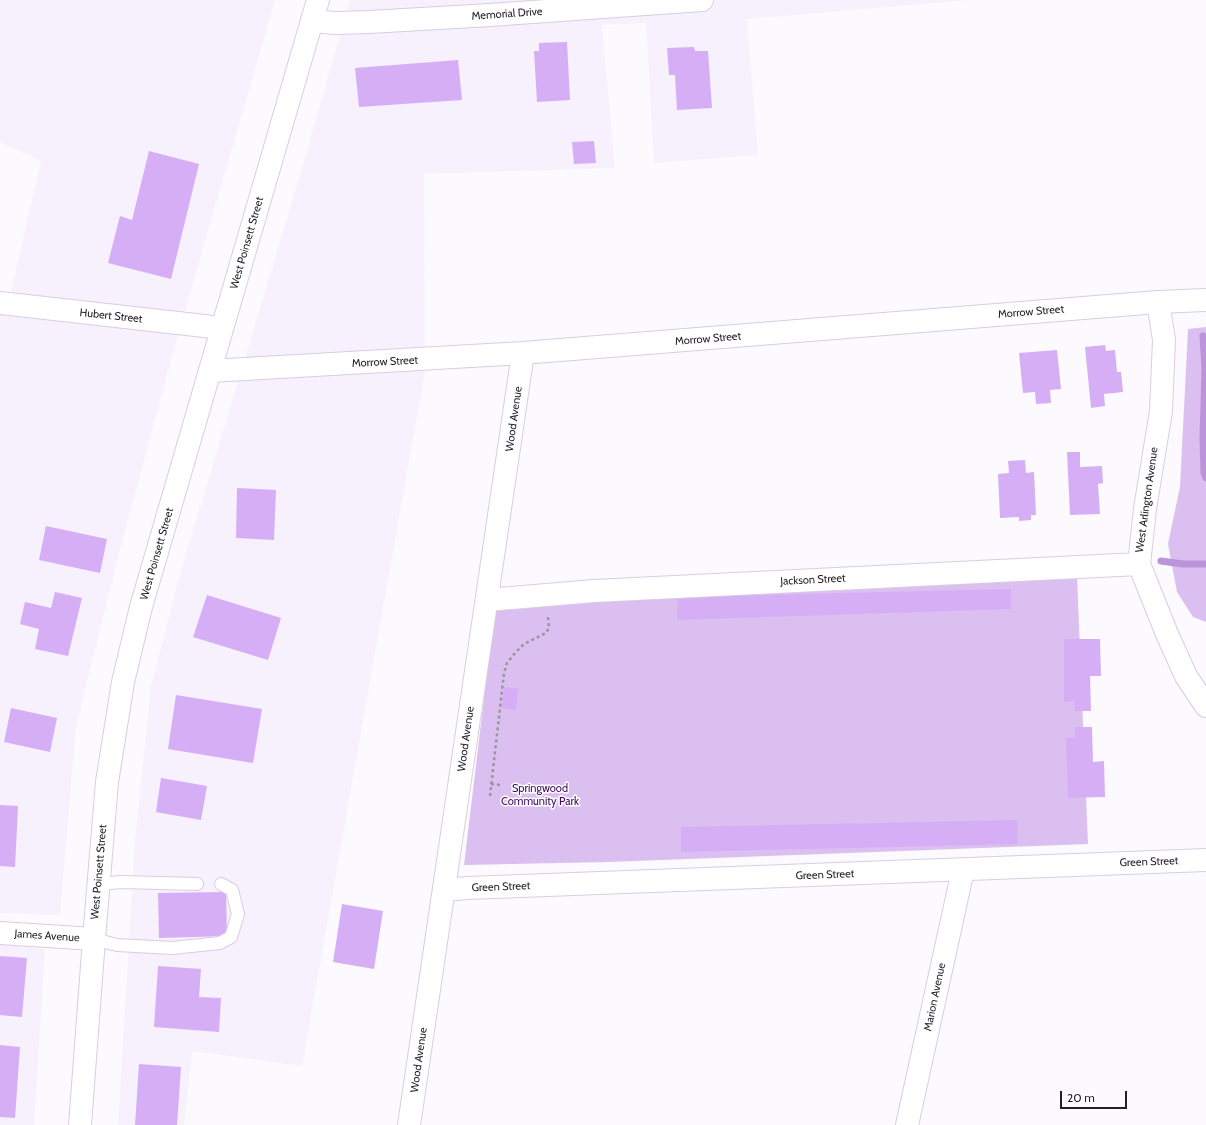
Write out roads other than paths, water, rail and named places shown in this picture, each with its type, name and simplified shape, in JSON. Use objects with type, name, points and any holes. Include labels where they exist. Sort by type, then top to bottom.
[{"type":"street","name":"West Poinsett Street","points":[[80,1125],[107,782],[124,682],[141,607],[318,0]]},
{"type":"street","name":"Memorial Drive","points":[[312,21],[336,23],[377,22],[702,0]]},
{"type":"street","name":"Morrow Street","points":[[210,371],[523,353],[1158,302],[1206,300]]},
{"type":"street","name":"West Arlington Avenue","points":[[1158,302],[1164,340],[1160,411],[1138,564],[1166,634],[1186,676],[1206,706]]},
{"type":"street","name":"Hubert Street","points":[[0,303],[222,328]]},
{"type":"street","name":"Wood Avenue","points":[[409,1125],[523,353]]},
{"type":"street","name":"Jackson Street","points":[[487,600],[594,591],[1138,564]]},
{"type":"street","name":"Green Street","points":[[444,890],[1206,860]]},
{"type":"street","name":"Marion Avenue","points":[[907,1125],[963,870]]},
{"type":"street","name":"James Avenue","points":[[0,933],[94,939]]},
{"type":"lane","points":[[98,884],[122,882],[196,884]]},
{"type":"lane","points":[[94,939],[117,945],[172,948],[220,943],[231,937],[238,914],[232,890],[221,884]]},
{"type":"waterway","points":[[1203,336],[1205,369],[1203,438],[1204,473],[1206,478]]},
{"type":"waterway","points":[[1161,561],[1183,564],[1206,564]]},
{"type":"park label","name":"Springwood Community Park","points":[[540,795]]}]
